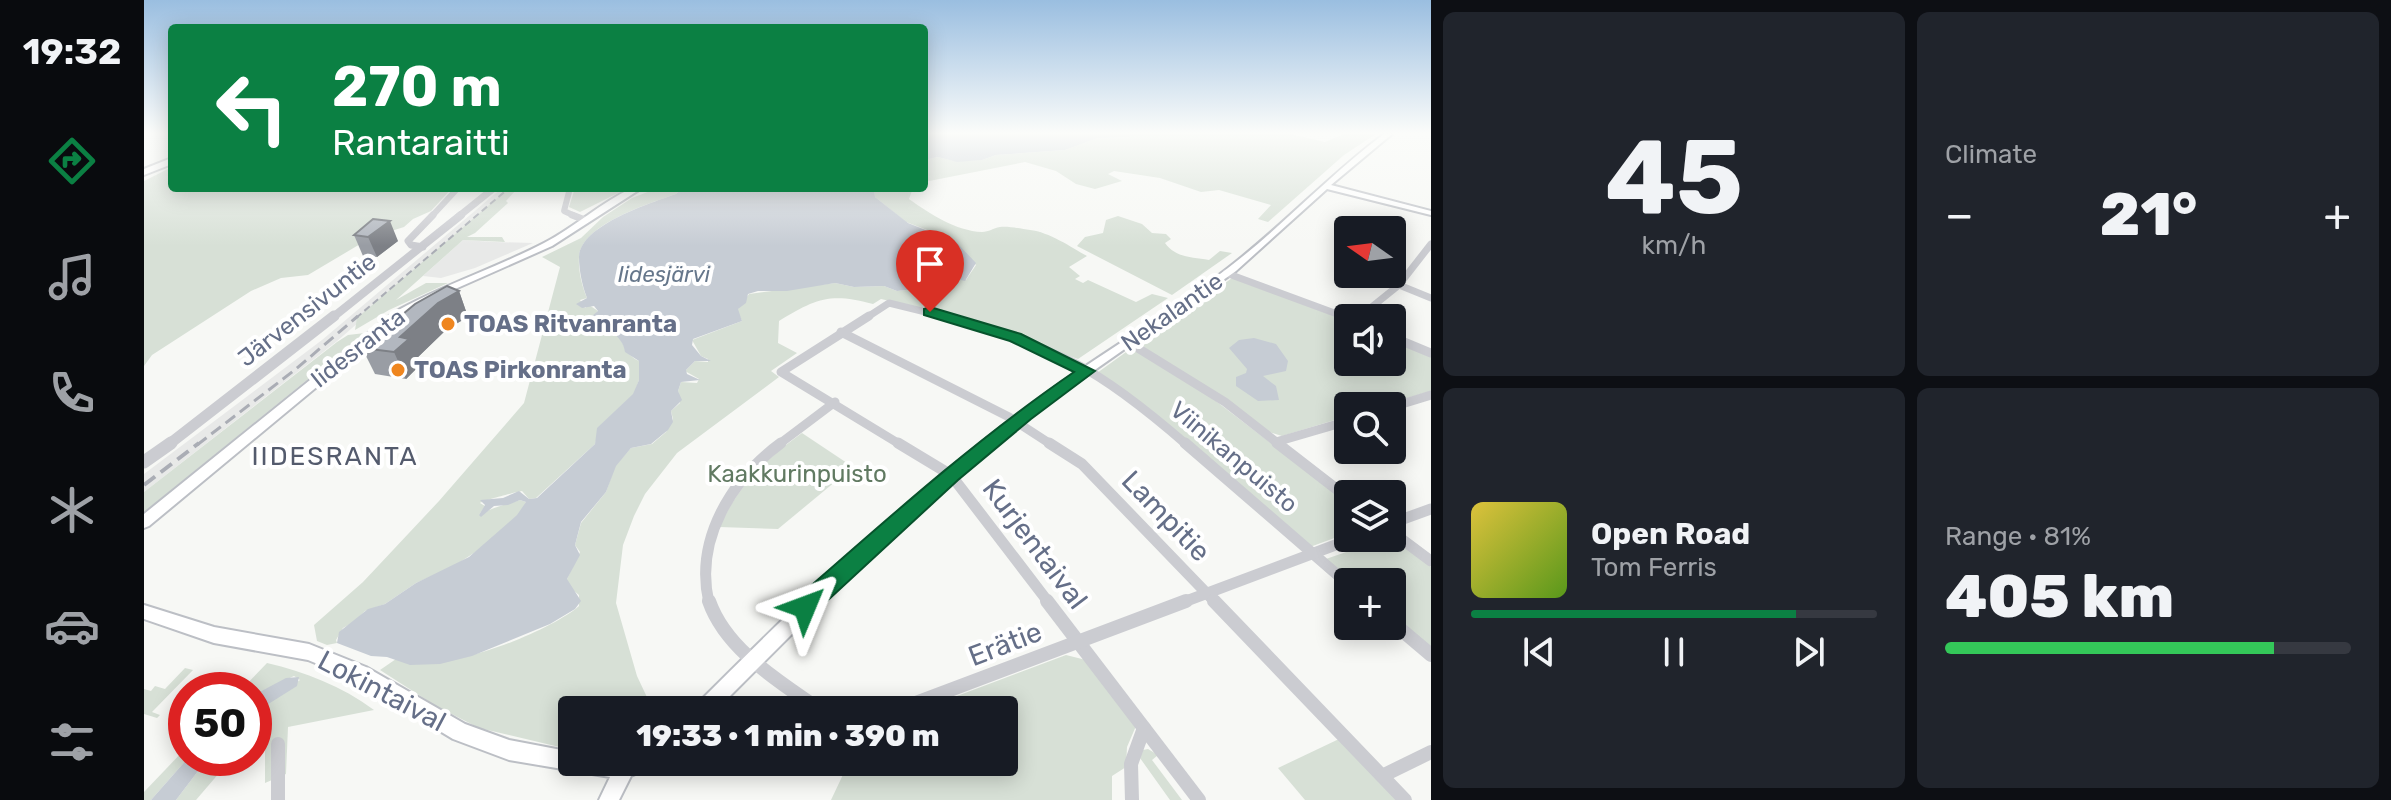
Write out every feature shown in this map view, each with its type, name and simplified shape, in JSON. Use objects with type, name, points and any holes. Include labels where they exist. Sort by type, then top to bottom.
[{"type":"main road","name":"Nekalantie","points":[[717,696],[851,562],[951,475],[1016,421],[1226,273],[1343,171]]},
{"type":"main road","points":[[1325,186],[1431,213]]},
{"type":"main road","name":"Iidesranta","points":[[144,522],[397,315],[437,292],[551,243],[630,192]]},
{"type":"main road","name":"Lokintaival","points":[[144,612],[214,635],[309,652],[360,673],[435,719],[480,740],[509,750],[558,759]]},
{"type":"main road","points":[[609,800],[625,776]]},
{"type":"street","points":[[423,247],[411,245],[408,241],[454,192]]},
{"type":"street","name":"Järvensivuntie","points":[[144,462],[228,401],[489,192]]},
{"type":"street","points":[[569,192],[564,211],[585,220]]},
{"type":"street","points":[[1406,277],[1431,244]]},
{"type":"street","points":[[1421,259],[1431,262]]},
{"type":"street","points":[[1226,273],[1334,313]]},
{"type":"street","points":[[1375,304],[1395,288]]},
{"type":"street","points":[[1406,288],[1431,298]]},
{"type":"street","name":"Viinikanpuisto","points":[[781,372],[889,303],[1002,333],[1045,349],[1086,371],[1163,424],[1334,572]]},
{"type":"street","name":"Lampitie","points":[[841,332],[1016,421],[1082,464],[1405,800]]},
{"type":"street","name":"Viinikanpuisto","points":[[1128,342],[1225,402],[1334,487]]},
{"type":"street","points":[[1406,343],[1431,353]]},
{"type":"street","name":"Kurjentaival","points":[[781,372],[951,475],[1199,800]]},
{"type":"street","points":[[1406,403],[1431,395]]},
{"type":"street","points":[[800,696],[763,670],[716,622],[708,599],[709,546],[717,519],[732,491],[752,465],[835,402]]},
{"type":"street","points":[[1276,442],[1334,425]]},
{"type":"street","points":[[1406,518],[1431,509]]},
{"type":"street","points":[[1406,542],[1431,561]]},
{"type":"street","name":"Erätie","points":[[934,696],[1334,545]]},
{"type":"street","points":[[1406,634],[1431,655]]},
{"type":"street","points":[[1132,800],[1131,764],[1144,728]]},
{"type":"street","points":[[278,744],[278,800]]},
{"type":"street","points":[[1382,776],[1431,752]]},
{"type":"shaded area","points":[[497,192],[508,192],[336,342],[144,492],[144,474],[322,340]]},
{"type":"shaded area","points":[[463,240],[533,243],[475,268],[441,278],[423,276]]},
{"type":"green space","points":[[168,171],[168,192],[448,192],[431,211],[404,227],[372,237],[308,275],[281,278],[251,291],[152,355],[144,366],[144,181]]},
{"type":"green space","points":[[928,171],[978,171],[928,181]]},
{"type":"green space","points":[[1057,171],[1113,171],[1108,174],[1122,181],[1095,189],[1076,184]]},
{"type":"green space","points":[[1116,171],[1325,171],[1268,222],[1258,219],[1271,205],[1219,190],[1201,192],[1160,178]]},
{"type":"green space","points":[[504,192],[514,192],[506,201],[508,203],[467,237],[502,237],[505,242],[463,240],[396,300],[426,283],[448,283],[389,310],[355,330],[357,318]]},
{"type":"green space","points":[[574,192],[620,192],[580,212],[569,207]]},
{"type":"green space","points":[[648,192],[678,192],[619,216],[591,234],[583,245],[579,267],[587,298],[580,300],[585,308],[589,305],[598,311],[592,318],[594,321],[614,332],[630,355],[639,361],[639,380],[634,394],[600,426],[595,444],[536,498],[529,499],[522,491],[480,503],[485,506],[479,515],[520,500],[526,502],[523,510],[486,545],[454,566],[416,583],[385,604],[365,611],[343,628],[337,643],[327,645],[317,641],[314,625],[363,582],[524,403],[560,267],[542,257],[581,238],[603,217]]},
{"type":"green space","points":[[874,192],[912,192],[909,199],[934,216],[963,229],[982,232],[1007,227],[1045,234],[1087,256],[1069,267],[1080,276],[1075,279],[1083,283],[1088,280],[1136,302],[1152,294],[1168,298],[1078,359],[954,316],[881,299],[873,304],[834,298],[803,307],[779,321],[778,343],[797,353],[771,371],[779,377],[677,453],[645,494],[634,516],[623,545],[616,603],[637,676],[646,696],[558,696],[558,747],[479,728],[436,706],[380,670],[396,659],[436,663],[490,650],[543,628],[579,606],[579,595],[568,586],[567,579],[580,552],[575,545],[581,523],[606,492],[615,466],[631,448],[652,444],[666,432],[673,419],[671,411],[680,403],[678,391],[681,382],[697,383],[699,379],[685,371],[695,361],[708,362],[708,359],[701,356],[692,340],[742,321],[737,310],[749,294],[835,283],[854,287],[884,286],[897,291],[937,287],[956,279],[966,280],[976,265],[951,239],[906,222],[875,197]]},
{"type":"green space","points":[[1118,216],[1142,224],[1152,233],[1166,234],[1171,239],[1165,243],[1169,248],[1185,256],[1209,260],[1220,251],[1232,253],[1172,295],[1077,246],[1085,237],[1103,233],[1106,220]]},
{"type":"green space","points":[[1232,278],[1334,316],[1334,376],[1406,376],[1406,345],[1431,356],[1431,391],[1406,398],[1406,392],[1334,392],[1334,420],[1282,436],[1269,432],[1141,345]]},
{"type":"green space","points":[[365,333],[144,512],[144,492],[337,342],[348,335]]},
{"type":"green space","points":[[1133,347],[1208,395],[1334,491],[1334,538],[1310,547],[1097,373]]},
{"type":"green space","name":"Kaakkurinpuisto","points":[[802,433],[853,467],[778,529],[719,527],[754,474]]},
{"type":"green space","points":[[1406,547],[1431,567],[1431,649],[1406,627],[1406,568],[1337,568],[1326,559],[1346,552],[1406,552]]},
{"type":"green space","points":[[1066,655],[1086,660],[1136,726],[1127,747],[1126,767],[1112,776],[1112,800],[831,800],[842,776],[1018,776],[1018,696],[957,696]]},
{"type":"green space","points":[[267,663],[295,671],[323,681],[374,710],[288,727],[286,774],[265,783],[265,776],[272,776],[272,700],[300,680],[294,676],[272,686],[272,672],[258,672]]},
{"type":"green space","points":[[155,686],[165,689],[168,686],[168,696],[152,712],[160,715],[157,718],[144,714],[144,689],[151,691]]},
{"type":"green space","points":[[1339,739],[1397,800],[1305,800],[1278,768]]},
{"type":"green space","points":[[1148,749],[1158,755],[1152,760],[1182,800],[1170,800],[1140,758],[1143,750]]},
{"type":"green space","points":[[168,767],[168,776],[172,776],[151,800],[144,800],[144,792]]},
{"type":"green space","points":[[194,776],[217,776],[196,800],[176,800]]},
{"type":"water","name":"Iidesjärvi","points":[[874,192],[875,197],[908,223],[956,242],[976,263],[965,281],[956,279],[937,287],[897,291],[884,286],[854,287],[835,283],[787,291],[758,291],[748,294],[746,303],[738,309],[742,321],[693,339],[692,345],[701,356],[711,361],[695,361],[686,370],[687,374],[700,380],[681,382],[678,391],[682,400],[671,411],[673,422],[668,430],[651,444],[631,448],[616,466],[606,492],[581,522],[575,545],[580,555],[567,579],[581,601],[575,609],[550,624],[472,656],[440,664],[410,665],[387,657],[371,656],[337,643],[339,632],[368,609],[385,604],[416,583],[469,557],[517,515],[526,502],[520,500],[494,506],[481,517],[479,515],[485,505],[480,500],[503,498],[519,491],[529,499],[537,498],[595,444],[597,428],[633,394],[639,380],[639,361],[625,352],[620,340],[592,316],[598,311],[594,306],[582,308],[576,304],[587,298],[579,257],[582,245],[604,225],[635,209],[676,194]]},
{"type":"water","points":[[1254,338],[1276,344],[1288,361],[1286,371],[1263,376],[1276,386],[1279,400],[1258,401],[1236,386],[1236,377],[1246,373],[1247,369],[1229,348],[1239,340]]},
{"type":"water","points":[[299,677],[297,686],[272,702],[272,685],[286,678]]},
{"type":"water","points":[[172,776],[194,776],[176,800],[151,800]]},
{"type":"building","points":[[373,219],[390,221],[368,237],[354,235]]},
{"type":"building","points":[[447,286],[459,291],[438,303],[400,337],[409,339],[394,352],[362,348],[415,304]]},
{"type":"railway","points":[[356,318],[504,192]]},
{"type":"railway","points":[[197,445],[296,369],[358,316]]},
{"type":"railway","points":[[144,485],[199,443]]},
{"type":"place","name":"TOAS Ritvanranta","points":[[448,324]]},
{"type":"place","name":"TOAS Pirkonranta","points":[[398,370]]},
{"type":"district","name":"IIDESRANTA","points":[[335,456]]},
{"type":"route","points":[[805,607],[851,562],[951,475],[1086,371],[1016,337],[930,312]]}]
